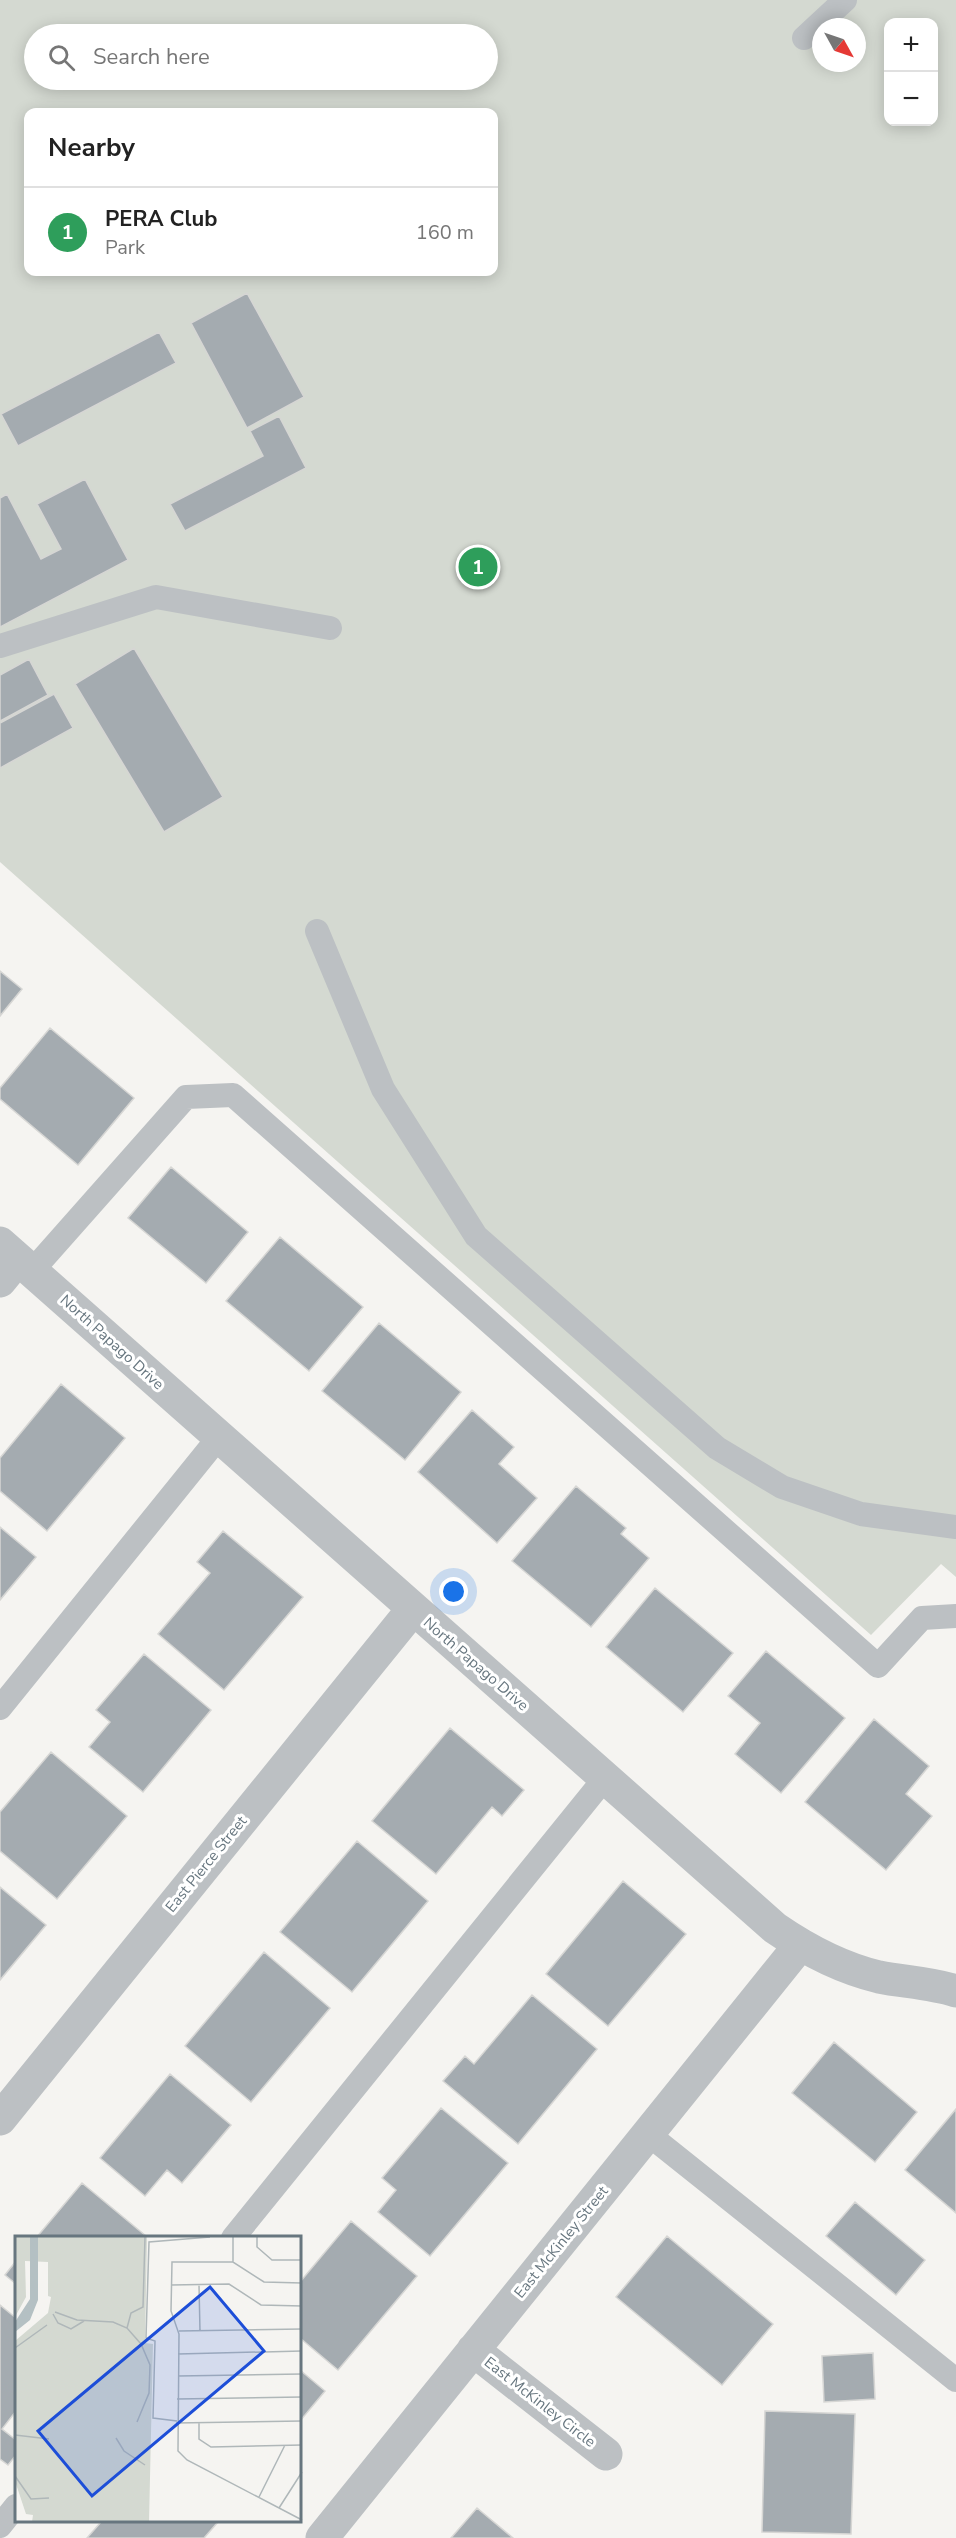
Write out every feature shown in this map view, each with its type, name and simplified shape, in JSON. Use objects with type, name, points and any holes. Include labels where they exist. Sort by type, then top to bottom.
[{"type":"street","name":"North Papago Drive","points":[[13,1263],[219,1437],[758,1915],[800,1945],[842,1966],[877,1977],[956,1992]]},
{"type":"street","name":"East Pierce Street","points":[[0,2119],[413,1609]]},
{"type":"street","name":"East McKinley Street","points":[[322,2538],[800,1945]]},
{"type":"street","name":"East McKinley Circle","points":[[473,2350],[606,2454]]},
{"type":"lane","points":[[804,39],[845,0]]},
{"type":"lane","points":[[0,646],[156,597],[330,628]]},
{"type":"lane","points":[[317,931],[383,1089],[476,1236],[717,1448],[782,1487],[861,1514],[956,1527]]},
{"type":"lane","points":[[13,1263],[186,1097],[233,1095],[878,1666],[922,1618],[956,1616]]},
{"type":"lane","points":[[0,1708],[219,1437]]},
{"type":"lane","points":[[235,2236],[604,1778]]},
{"type":"lane","points":[[648,2133],[956,2380]]},
{"type":"lane","points":[[0,2526],[15,2507]]},
{"type":"shaded area","points":[[0,0],[956,0],[956,1577],[941,1564],[871,1635],[0,862]]},
{"type":"building","points":[[247,293],[304,397],[247,428],[191,323]]},
{"type":"building","points":[[159,332],[176,363],[18,446],[1,414]]},
{"type":"building","points":[[279,416],[306,468],[185,531],[170,504],[263,456],[250,431]]},
{"type":"building","points":[[85,479],[128,560],[0,627],[0,498],[7,494],[41,559],[61,549],[37,504]]},
{"type":"building","points":[[134,648],[223,797],[164,832],[75,684]]},
{"type":"building","points":[[29,659],[48,695],[0,721],[0,675]]},
{"type":"building","points":[[54,694],[73,728],[0,768],[0,723]]},
{"type":"building","points":[[0,971],[22,989],[0,1016]]},
{"type":"building","points":[[50,1028],[134,1098],[78,1165],[0,1099],[0,1088]]},
{"type":"building","points":[[171,1167],[248,1232],[206,1283],[128,1218]]},
{"type":"building","points":[[280,1237],[363,1307],[309,1371],[226,1301]]},
{"type":"building","points":[[379,1323],[461,1392],[405,1460],[322,1391]]},
{"type":"building","points":[[61,1384],[125,1438],[47,1531],[0,1491],[0,1458]]},
{"type":"building","points":[[472,1410],[514,1447],[499,1464],[537,1498],[497,1543],[418,1472]]},
{"type":"building","points":[[576,1486],[626,1528],[621,1534],[649,1558],[591,1627],[512,1561]]},
{"type":"building","points":[[0,1527],[36,1557],[0,1600]]},
{"type":"building","points":[[223,1531],[303,1597],[224,1690],[158,1634],[210,1573],[197,1562]]},
{"type":"building","points":[[655,1588],[733,1653],[683,1712],[606,1647]]},
{"type":"building","points":[[766,1651],[845,1718],[781,1793],[735,1754],[760,1723],[728,1696]]},
{"type":"building","points":[[144,1654],[211,1710],[143,1792],[89,1747],[110,1722],[96,1710]]},
{"type":"building","points":[[874,1719],[929,1766],[906,1794],[932,1816],[886,1870],[805,1802]]},
{"type":"building","points":[[450,1728],[524,1790],[502,1816],[492,1807],[436,1874],[372,1821]]},
{"type":"building","points":[[51,1752],[127,1816],[57,1899],[0,1851],[0,1812]]},
{"type":"building","points":[[357,1841],[428,1901],[352,1992],[280,1932]]},
{"type":"building","points":[[623,1881],[686,1934],[608,2026],[546,1974]]},
{"type":"building","points":[[0,1887],[46,1925],[0,1980]]},
{"type":"building","points":[[264,1952],[330,2008],[251,2102],[185,2046]]},
{"type":"building","points":[[532,1995],[597,2049],[518,2144],[443,2081],[465,2056],[474,2064]]},
{"type":"building","points":[[834,2042],[917,2112],[875,2162],[792,2093]]},
{"type":"building","points":[[170,2074],[231,2125],[182,2183],[167,2170],[145,2196],[100,2158]]},
{"type":"building","points":[[441,2108],[508,2163],[430,2256],[378,2212],[396,2190],[382,2178]]},
{"type":"building","points":[[956,2109],[956,2213],[905,2170]]},
{"type":"building","points":[[82,2183],[146,2236],[38,2236]]},
{"type":"building","points":[[855,2202],[925,2260],[896,2295],[826,2236]]},
{"type":"building","points":[[351,2221],[417,2276],[338,2370],[302,2340],[302,2280]]},
{"type":"building","points":[[667,2236],[773,2324],[722,2385],[616,2297]]},
{"type":"building","points":[[15,2262],[15,2283],[5,2275]]},
{"type":"building","points":[[0,2305],[15,2317],[15,2412],[2,2429],[15,2439],[15,2456],[8,2465],[0,2459]]},
{"type":"building","points":[[873,2353],[875,2399],[824,2402],[822,2356]]},
{"type":"building","points":[[302,2372],[325,2391],[302,2419]]},
{"type":"building","points":[[765,2411],[855,2414],[851,2534],[762,2532]]},
{"type":"building","points":[[477,2508],[513,2538],[451,2538]]},
{"type":"building","points":[[100,2523],[217,2523],[204,2538],[87,2538]]},
{"type":"place","name":"PERA Club","points":[[478,567]]}]
